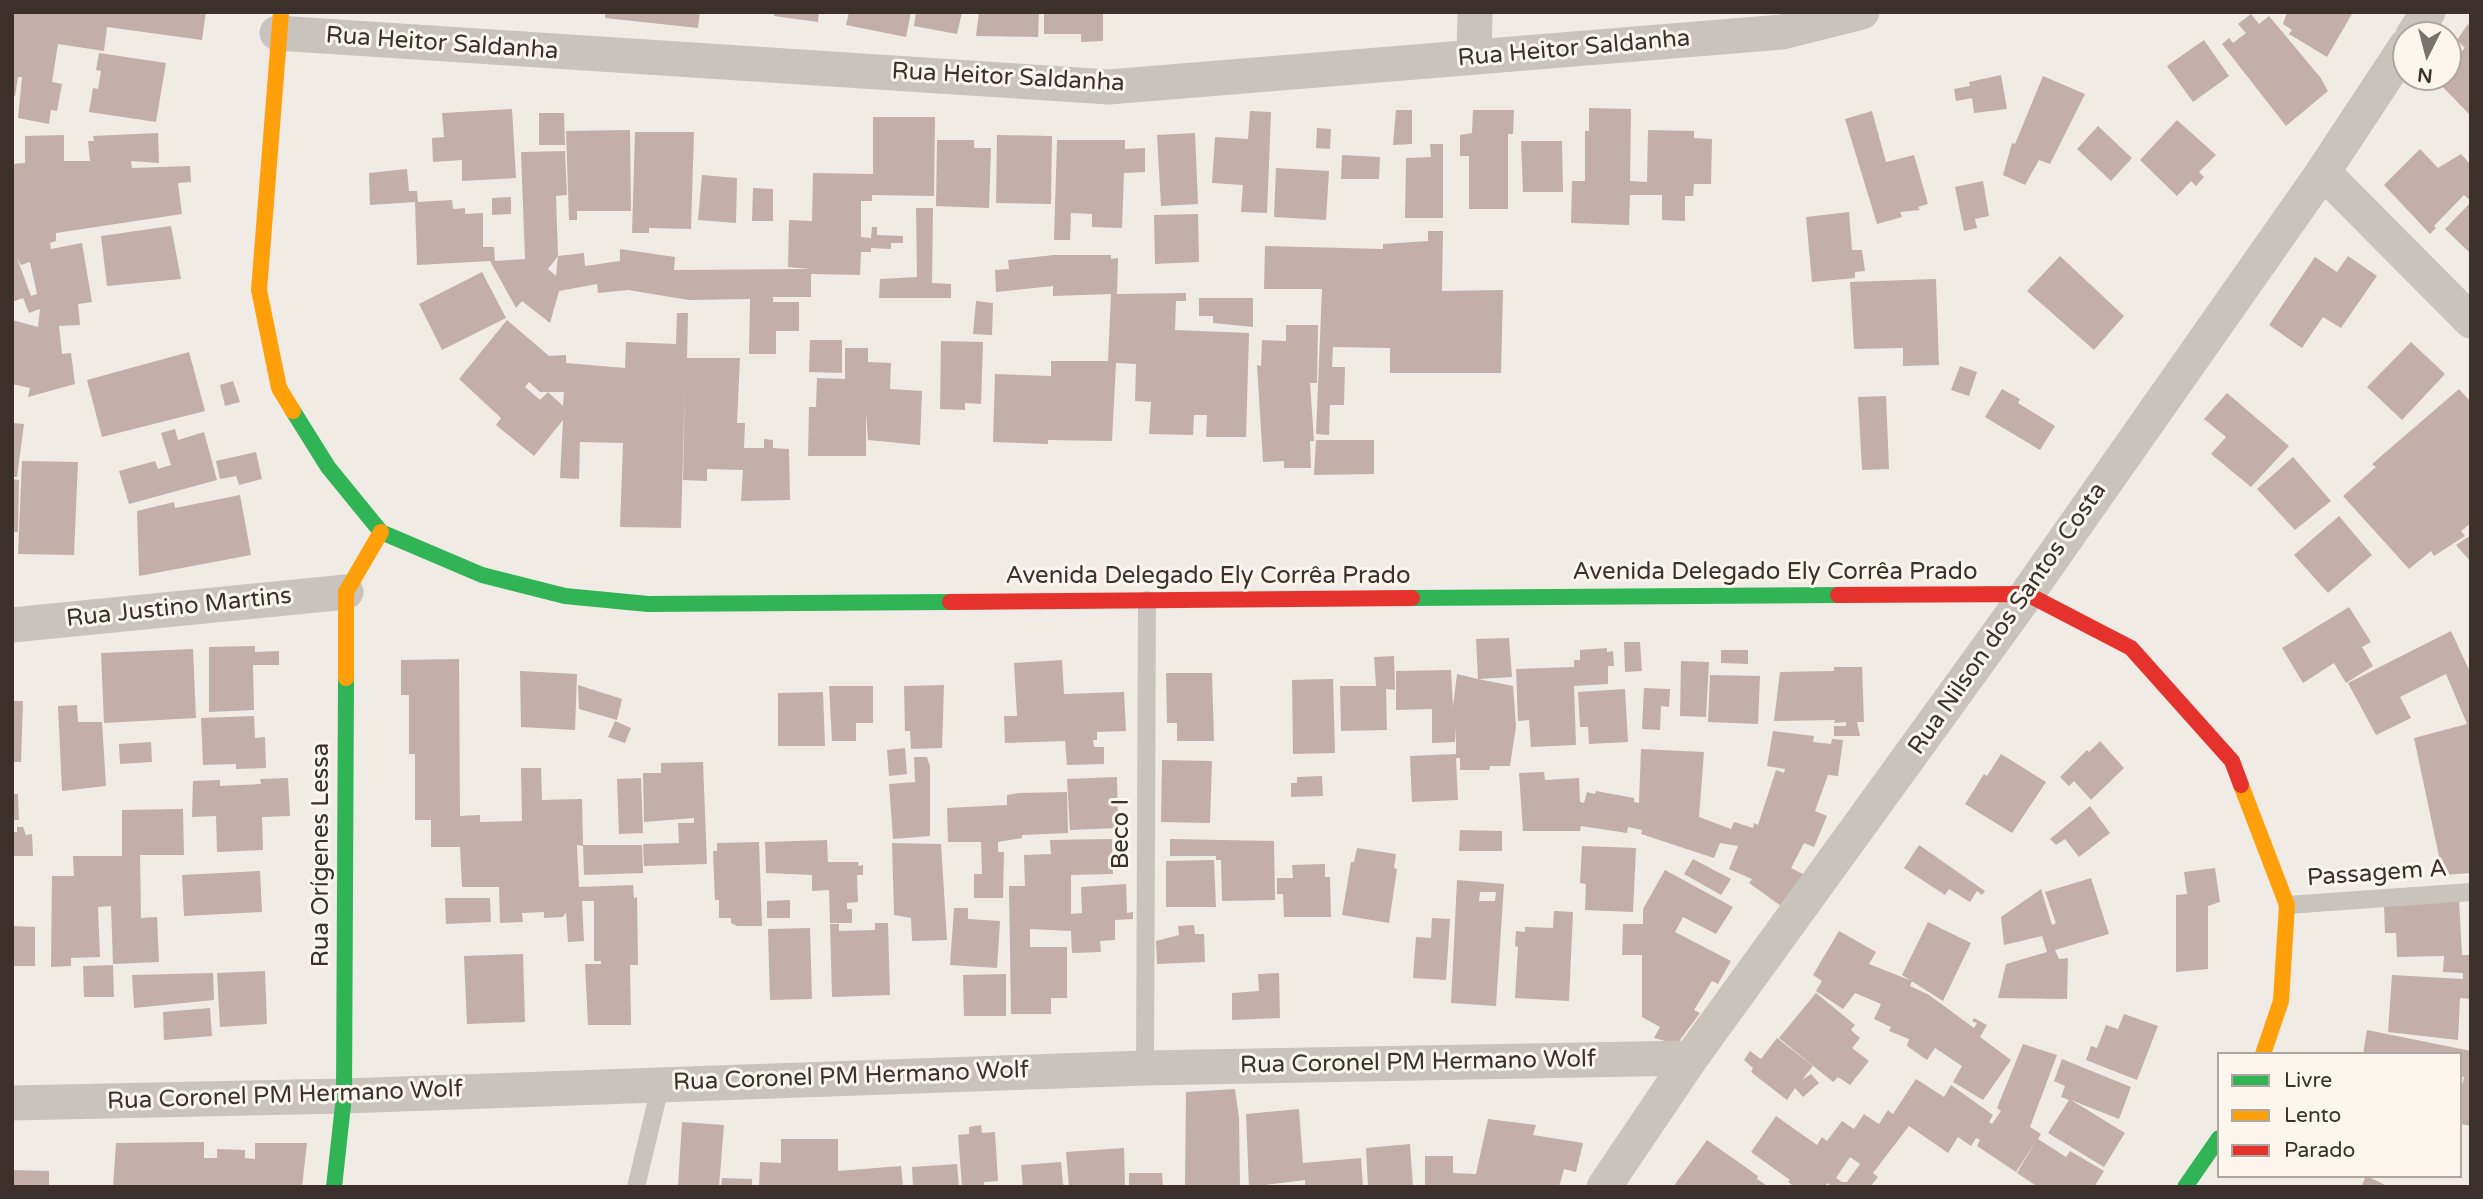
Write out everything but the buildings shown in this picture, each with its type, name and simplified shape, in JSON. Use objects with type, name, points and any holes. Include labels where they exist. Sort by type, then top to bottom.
[{"type":"main road","name":"Avenida Delegado Ely Corrêa Prado","points":[[279,23],[259,290],[278,388],[328,467],[381,531],[482,575],[565,596],[648,604],[2027,594],[2132,648],[2232,761],[2287,905],[2281,1001],[2264,1052]]},
{"type":"main road","name":"Rua Orígenes Lessa","points":[[334,1187],[344,1096],[346,592],[381,531]]},
{"type":"main road","points":[[2185,1187],[2217,1141]]},
{"type":"street","points":[[1474,57],[1475,12]]},
{"type":"street","name":"Rua Heitor Saldanha","points":[[279,23],[1109,87],[1782,32],[1862,12]]},
{"type":"street","name":"Rua Nilson dos Santos Costa","points":[[1604,1187],[1690,1058],[2027,594],[2323,172],[2392,67]]},
{"type":"street","points":[[2323,172],[2471,321]]},
{"type":"street","name":"Rua Justino Martins","points":[[12,625],[346,592]]},
{"type":"street","name":"Rua Coronel PM Hermano Wolf","points":[[12,1103],[344,1096],[1145,1068],[1690,1058]]},
{"type":"lane","name":"Beco I","points":[[1145,1068],[1147,600]]},
{"type":"lane","name":"Passagem A","points":[[2287,905],[2471,892]]},
{"type":"lane","points":[[636,1187],[661,1083]]},
{"type":"traffic: fast","points":[[293,411],[328,467],[381,532],[482,575],[565,596],[648,604],[950,602]]},
{"type":"traffic: fast","points":[[1412,598],[1838,595]]},
{"type":"traffic: fast","points":[[334,1187],[344,1096],[346,678]]},
{"type":"traffic: fast","points":[[2185,1187],[2217,1141]]},
{"type":"traffic: slow","points":[[281,12],[259,290],[279,388],[293,411]]},
{"type":"traffic: slow","points":[[346,678],[346,592],[381,532]]},
{"type":"traffic: slow","points":[[2241,785],[2287,905],[2281,1001],[2264,1052]]},
{"type":"traffic: jam","points":[[1838,595],[2027,594],[2131,648],[2232,761],[2241,785]]},
{"type":"traffic: jam","points":[[950,602],[1412,598]]}]
